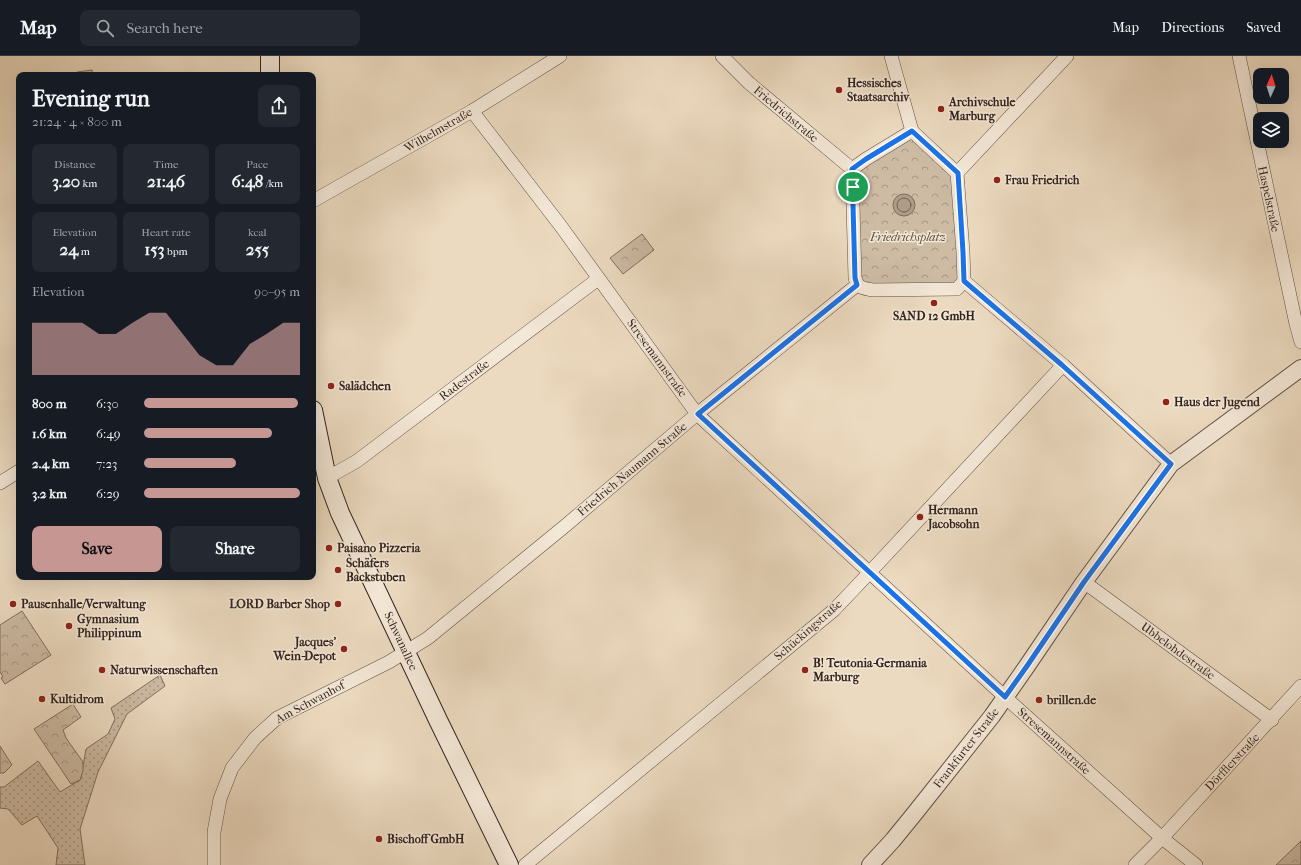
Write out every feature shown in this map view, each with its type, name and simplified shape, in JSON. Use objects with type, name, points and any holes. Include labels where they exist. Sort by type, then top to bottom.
[{"type":"main road","points":[[270,56],[270,72]]},
{"type":"main road","name":"Schwanallee","points":[[316,425],[327,478],[347,529],[407,652],[438,720],[510,865]]},
{"type":"street","name":"Wilhelmstraße","points":[[316,199],[472,111],[560,56]]},
{"type":"street","name":"Friedrichstraße","points":[[722,56],[749,83],[852,169]]},
{"type":"street","points":[[891,56],[912,131],[958,173],[964,281],[957,289],[873,290],[862,288],[857,285],[855,278],[852,169],[912,131]]},
{"type":"street","points":[[958,173],[1067,56]]},
{"type":"street","name":"Haspelstraße","points":[[1239,56],[1301,342]]},
{"type":"street","name":"Stresemannstraße","points":[[472,111],[560,225],[698,414],[1005,697],[1162,838],[1196,865]]},
{"type":"street","name":"Radestraße","points":[[327,478],[356,462],[598,279]]},
{"type":"street","points":[[964,281],[1062,365],[1171,464]]},
{"type":"street","name":"Friedrich-Naumann-Straße","points":[[407,652],[448,622],[698,414],[857,285]]},
{"type":"street","name":"Schückingstraße","points":[[525,865],[834,610],[1062,365]]},
{"type":"street","name":"Frankfurter Straße","points":[[870,865],[915,814],[1005,697],[1084,582],[1171,464],[1301,368]]},
{"type":"street","points":[[0,483],[16,473]]},
{"type":"street","name":"Ubbelohdestraße","points":[[1084,582],[1272,720]]},
{"type":"street","name":"Am Schwanhof","points":[[214,865],[214,832],[220,800],[232,768],[255,738],[276,718],[407,652]]},
{"type":"street","name":"Dörfflerstraße","points":[[1135,865],[1272,720],[1301,686]]},
{"type":"green space","points":[[92,70],[92,72],[77,72]]},
{"type":"green space","name":"Friedrichsplatz","points":[[911,134],[955,174],[961,280],[956,287],[861,285],[855,170]]},
{"type":"green space","points":[[642,234],[654,250],[623,274],[610,258]]},
{"type":"green space","points":[[22,611],[51,655],[5,684],[1,678],[3,677],[0,672],[0,625]]},
{"type":"green space","points":[[160,675],[165,686],[127,714],[98,772],[80,829],[85,865],[56,865],[58,848],[37,816],[22,825],[8,809],[0,808],[0,787],[4,787],[38,761],[60,792],[80,780],[86,749],[108,734],[115,719],[111,708]]},
{"type":"green space","points":[[73,704],[81,717],[63,730],[66,738],[83,762],[83,771],[80,780],[71,784],[34,729]]},
{"type":"green space","points":[[0,746],[12,765],[4,773],[0,773]]},
{"type":"green space","points":[[1301,841],[1301,865],[1276,865]]},
{"type":"water","points":[[904,194],[912,197],[915,205],[912,213],[904,216],[896,213],[893,205],[896,197]]},
{"type":"place","name":"Hessisches Staatsarchiv","points":[[839,90]]},
{"type":"place","name":"Archivschule Marburg","points":[[941,109]]},
{"type":"place","name":"Frau Friedrich","points":[[997,180]]},
{"type":"place","name":"SAND 12 GmbH","points":[[934,303]]},
{"type":"place","name":"Salädchen","points":[[331,386]]},
{"type":"place","name":"Haus der Jugend","points":[[1166,402]]},
{"type":"place","name":"Hermann Jacobsohn","points":[[920,517]]},
{"type":"place","name":"Paisano Pizzeria","points":[[329,548]]},
{"type":"place","name":"Schäfers Backstuben","points":[[338,570]]},
{"type":"place","name":"Pausenhalle/Verwaltung","points":[[13,604]]},
{"type":"place","name":"LORD Barber Shop","points":[[338,604]]},
{"type":"place","name":"Gymnasium Philippinum","points":[[69,626]]},
{"type":"place","name":"Jacques' Wein-Depot","points":[[344,649]]},
{"type":"place","name":"Naturwissenschaften","points":[[102,670]]},
{"type":"place","name":"B! Teutonia-Germania Marburg","points":[[805,670]]},
{"type":"place","name":"Kultidrom","points":[[42,699]]},
{"type":"place","name":"brillen.de","points":[[1039,700]]},
{"type":"place","name":"Bischoff GmbH","points":[[379,839]]},
{"type":"route","points":[[912,131],[958,173],[964,281],[1062,365],[1171,464],[1084,582],[1005,697],[698,414],[857,285],[855,278],[853,187],[852,169],[912,131]]}]
